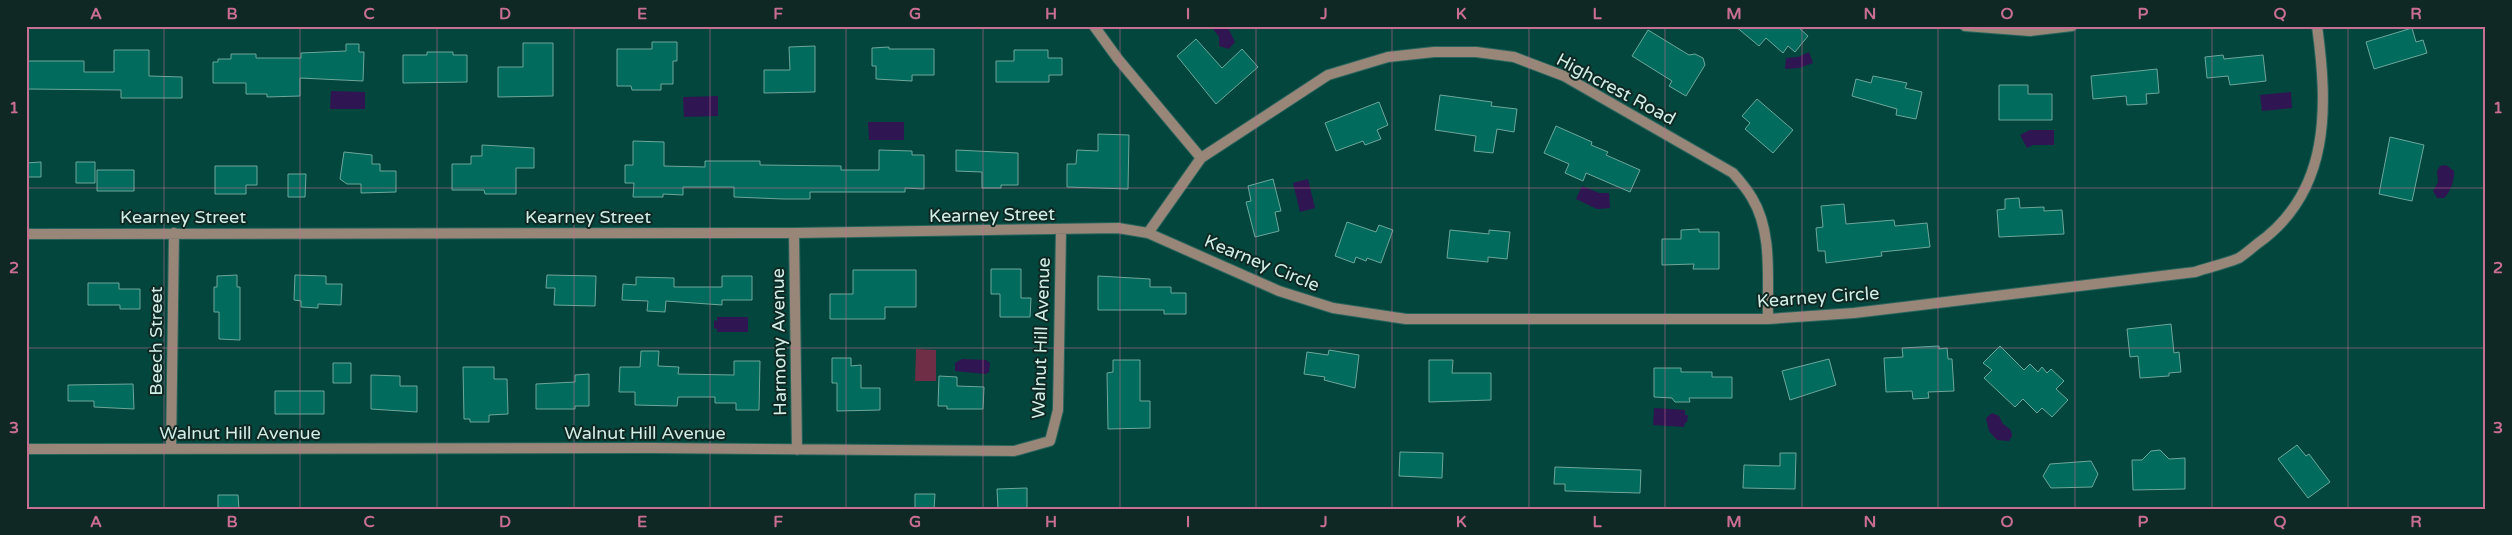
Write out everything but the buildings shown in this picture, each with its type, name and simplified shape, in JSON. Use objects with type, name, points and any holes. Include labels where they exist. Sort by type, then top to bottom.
[{"type":"street","points":[[1094,26],[1118,60],[1201,158]]},
{"type":"street","points":[[1966,26],[2030,31],[2072,26]]},
{"type":"street","name":"Kearney Circle","points":[[1148,233],[1279,291],[1333,308],[1406,319],[1768,319],[1854,313],[2195,272],[2239,258],[2273,233],[2300,201],[2317,162],[2322,120],[2322,66],[2317,26]]},
{"type":"street","name":"Highcrest Road","points":[[1148,233],[1201,158],[1328,75],[1388,57],[1434,52],[1476,52],[1514,57],[1564,76],[1733,173],[1752,198],[1761,217],[1766,238],[1768,319]]},
{"type":"street","name":"Kearney Street","points":[[26,234],[794,233],[1118,228],[1148,233]]},
{"type":"street","name":"Walnut Hill Avenue","points":[[26,449],[1014,450],[1050,441],[1058,410],[1061,230]]},
{"type":"street","name":"Beech Street","points":[[171,449],[174,233]]},
{"type":"street","name":"Harmony Avenue","points":[[794,233],[797,450]]},
{"type":"shaded area","points":[[1211,26],[1227,26],[1235,42],[1229,49],[1219,46],[1219,37]]},
{"type":"shaded area","points":[[1809,52],[1813,63],[1799,68],[1785,69],[1786,58],[1798,57]]},
{"type":"shaded area","points":[[331,91],[365,92],[365,109],[330,109]]},
{"type":"shaded area","points":[[2291,92],[2292,108],[2262,111],[2260,95]]},
{"type":"shaded area","points":[[718,96],[718,116],[684,117],[683,97]]},
{"type":"shaded area","points":[[868,122],[904,122],[904,140],[869,140]]},
{"type":"shaded area","points":[[2030,130],[2054,130],[2054,145],[2033,145],[2027,148],[2020,135]]},
{"type":"shaded area","points":[[2446,165],[2454,171],[2453,182],[2444,198],[2437,198],[2433,191],[2438,182],[2437,171],[2440,166]]},
{"type":"shaded area","points":[[1308,179],[1315,208],[1300,212],[1293,183]]},
{"type":"shaded area","points":[[1582,186],[1599,193],[1609,193],[1610,208],[1597,209],[1576,199]]},
{"type":"shaded area","points":[[717,317],[748,317],[748,332],[717,332],[717,329],[714,328],[714,320],[717,321]]},
{"type":"shaded area","points":[[916,349],[936,350],[936,381],[915,381]]},
{"type":"shaded area","points":[[962,359],[986,360],[990,363],[989,372],[986,374],[955,371],[955,363]]},
{"type":"shaded area","points":[[1654,408],[1685,410],[1685,415],[1688,415],[1687,422],[1684,427],[1653,425]]},
{"type":"shaded area","points":[[1992,413],[1999,416],[2003,424],[2011,430],[2012,436],[2009,441],[1997,440],[1989,431],[1986,418]]}]
